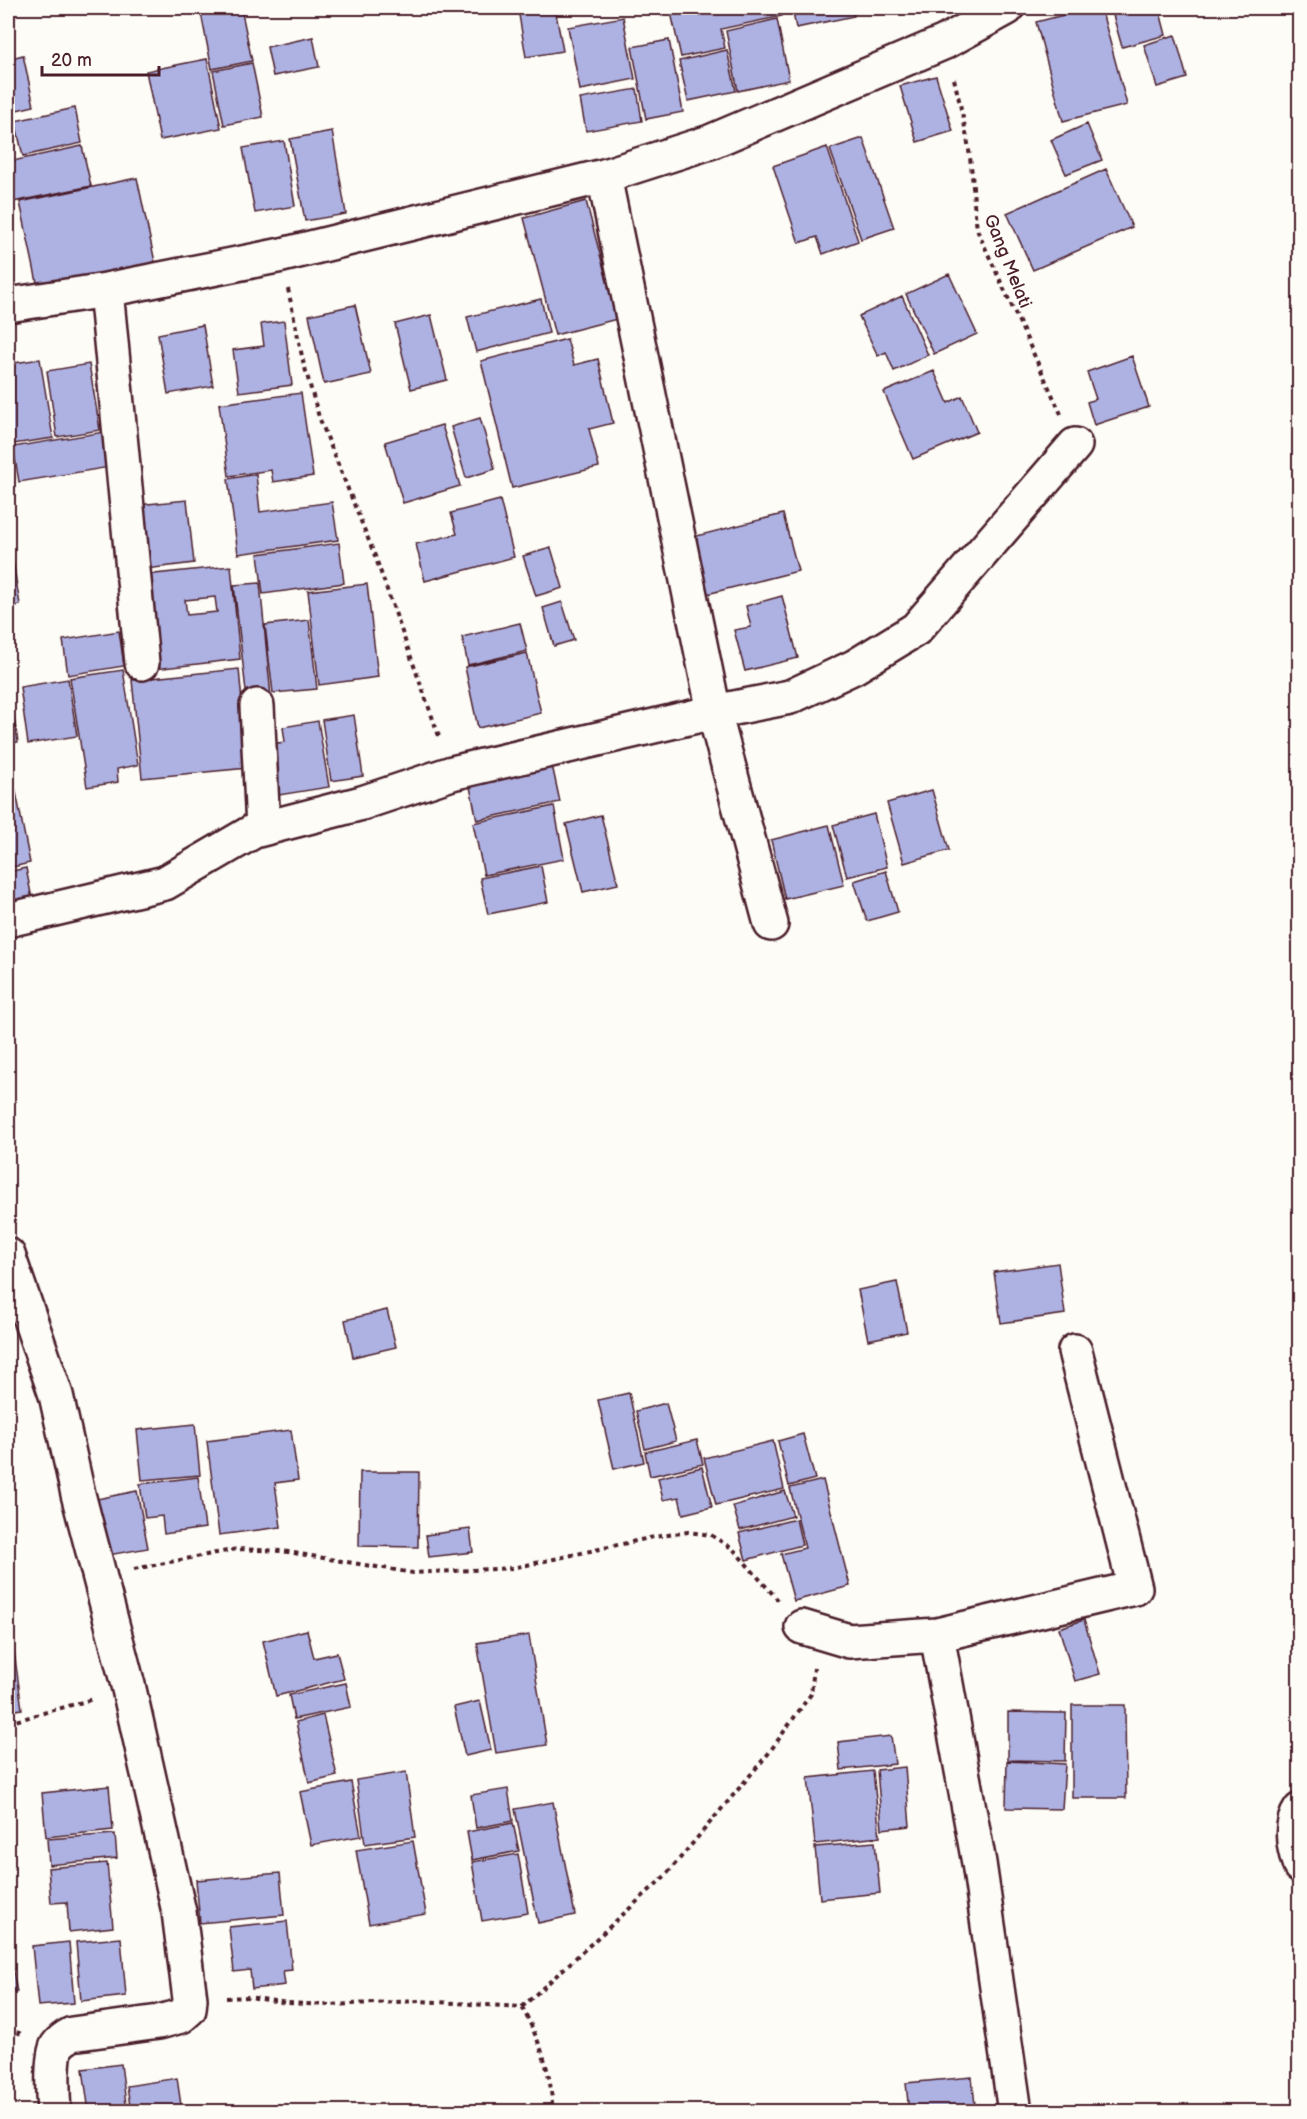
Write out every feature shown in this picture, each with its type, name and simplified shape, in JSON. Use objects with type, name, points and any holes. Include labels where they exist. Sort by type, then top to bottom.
[{"type":"street","points":[[8,305],[106,290],[282,255],[604,176],[710,142],[945,42],[1007,8]]},
{"type":"street","points":[[604,176],[714,712],[771,924]]},
{"type":"street","points":[[106,290],[142,663]]},
{"type":"street","points":[[8,920],[165,882],[254,831],[362,803],[452,773],[714,712],[790,697],[854,667],[916,629],[1075,445]]},
{"type":"street","points":[[257,706],[263,828]]},
{"type":"street","points":[[8,1255],[56,1395],[78,1494],[129,1689],[178,1912],[190,1999],[189,2009],[181,2016],[159,2022],[72,2034],[63,2039],[56,2048],[52,2094],[54,2112]]},
{"type":"street","points":[[802,1628],[849,1641],[937,1635],[1135,1588],[1075,1351]]},
{"type":"street","points":[[937,1635],[979,1863],[1015,2112]]},
{"type":"street","points":[[1299,1810],[1296,1815],[1294,1849],[1299,1866]]},
{"type":"path","name":"Gang Melati","points":[[945,42],[967,133],[972,169],[974,215],[978,232],[1075,445]]},
{"type":"path","points":[[282,255],[303,361],[319,417],[375,555],[452,773]]},
{"type":"path","points":[[101,1578],[151,1564],[237,1549],[282,1551],[413,1573],[513,1568],[654,1537],[688,1532],[711,1535],[733,1549],[802,1628],[811,1647],[814,1668],[811,1694],[768,1754],[666,1876],[522,2007],[419,2001],[329,2005],[287,2003],[249,1997],[190,1999]]},
{"type":"path","points":[[8,1722],[129,1689]]},
{"type":"path","points":[[522,2007],[539,2041],[553,2090],[552,2112]]},
{"type":"building","points":[[200,8],[241,8],[252,61],[212,69]]},
{"type":"building","points":[[555,8],[563,51],[526,57],[518,9]]},
{"type":"building","points":[[670,8],[780,8],[782,16],[721,29],[725,48],[681,57]]},
{"type":"building","points":[[792,8],[852,8],[854,16],[796,28]]},
{"type":"building","points":[[1091,8],[1101,8],[1127,105],[1063,121],[1036,22]]},
{"type":"building","points":[[1111,8],[1159,8],[1166,35],[1122,47]]},
{"type":"building","points":[[623,17],[635,79],[580,90],[568,27]]},
{"type":"building","points":[[777,19],[789,80],[738,91],[726,31]]},
{"type":"building","points":[[1175,35],[1187,78],[1157,87],[1144,45]]},
{"type":"building","points":[[313,37],[319,67],[273,76],[267,47]]},
{"type":"building","points":[[669,40],[683,112],[646,119],[632,47]]},
{"type":"building","points":[[727,50],[736,91],[688,101],[679,61]]},
{"type":"building","points":[[23,55],[34,106],[8,112],[8,59]]},
{"type":"building","points":[[207,59],[221,128],[160,140],[146,71]]},
{"type":"building","points":[[252,63],[263,117],[224,125],[213,71]]},
{"type":"building","points":[[936,76],[953,131],[917,142],[900,86]]},
{"type":"building","points":[[637,89],[642,121],[586,131],[580,99]]},
{"type":"building","points":[[75,108],[82,143],[23,156],[15,121]]},
{"type":"building","points":[[1087,124],[1102,160],[1066,174],[1051,140]]},
{"type":"building","points":[[332,131],[346,214],[305,221],[290,139]]},
{"type":"building","points":[[863,138],[894,228],[861,239],[830,149]]},
{"type":"building","points":[[284,141],[295,206],[255,213],[243,148]]},
{"type":"building","points":[[82,146],[91,186],[8,203],[8,162]]},
{"type":"building","points":[[827,147],[858,241],[823,254],[817,237],[799,243],[773,166]]},
{"type":"building","points":[[1106,169],[1132,227],[1033,270],[1007,213]]},
{"type":"building","points":[[137,178],[155,262],[38,287],[20,202]]},
{"type":"building","points":[[586,201],[617,319],[555,335],[524,218]]},
{"type":"building","points":[[949,274],[977,334],[934,354],[906,294]]},
{"type":"building","points":[[902,296],[928,355],[894,371],[886,352],[878,356],[859,316]]},
{"type":"building","points":[[541,299],[549,333],[476,352],[467,317]]},
{"type":"building","points":[[355,305],[371,374],[324,384],[309,315]]},
{"type":"building","points":[[431,315],[447,380],[411,389],[395,324]]},
{"type":"building","points":[[284,321],[292,385],[239,392],[233,350],[264,346],[261,324]]},
{"type":"building","points":[[203,325],[213,386],[168,394],[158,334]]},
{"type":"building","points":[[567,339],[574,365],[598,359],[613,423],[589,429],[599,467],[512,488],[481,361]]},
{"type":"building","points":[[1132,356],[1149,407],[1094,425],[1087,402],[1096,399],[1087,372]]},
{"type":"building","points":[[40,359],[53,438],[13,444],[8,408],[8,364]]},
{"type":"building","points":[[89,364],[100,430],[57,437],[47,371]]},
{"type":"building","points":[[934,371],[948,403],[962,396],[977,432],[913,459],[884,392]]},
{"type":"building","points":[[301,393],[313,476],[273,482],[271,470],[229,476],[219,404]]},
{"type":"building","points":[[480,418],[495,469],[466,478],[451,427]]},
{"type":"building","points":[[442,425],[460,486],[403,503],[385,442]]},
{"type":"building","points":[[104,432],[110,467],[19,482],[13,447]]},
{"type":"building","points":[[256,474],[260,512],[332,502],[338,540],[238,554],[228,479]]},
{"type":"building","points":[[187,500],[194,563],[146,569],[138,505]]},
{"type":"building","points":[[500,500],[514,557],[425,581],[416,544],[457,534],[451,513]]},
{"type":"building","points":[[783,514],[798,571],[703,595],[689,538]]},
{"type":"building","points":[[8,529],[20,605],[8,608]]},
{"type":"building","points":[[339,543],[344,583],[263,594],[258,554]]},
{"type":"building","points":[[551,548],[563,588],[536,596],[523,556]]},
{"type":"building","points":[[231,566],[240,659],[155,669],[145,575]],"holes":[[[215,597],[217,612],[187,615],[185,600]]]},
{"type":"building","points":[[260,583],[271,697],[247,700],[234,585]]},
{"type":"building","points":[[367,584],[378,677],[319,685],[308,591]]},
{"type":"building","points":[[782,596],[798,658],[745,671],[734,630],[751,627],[746,606]]},
{"type":"building","points":[[562,602],[574,640],[554,646],[543,608]]},
{"type":"building","points":[[309,620],[317,689],[273,693],[265,625]]},
{"type":"building","points":[[520,623],[527,651],[468,665],[462,637]]},
{"type":"building","points":[[119,631],[124,666],[68,675],[63,640]]},
{"type":"building","points":[[527,653],[541,713],[478,728],[465,667]]},
{"type":"building","points":[[239,669],[248,768],[142,778],[132,680]]},
{"type":"building","points":[[123,670],[138,765],[117,769],[118,782],[87,787],[70,678]]},
{"type":"building","points":[[68,679],[77,736],[28,744],[20,687]]},
{"type":"building","points":[[8,688],[18,742],[8,744]]},
{"type":"building","points":[[354,715],[363,776],[331,781],[322,720]]},
{"type":"building","points":[[318,721],[329,787],[279,795],[271,744],[285,742],[283,727]]},
{"type":"building","points":[[552,765],[560,802],[477,820],[469,782]]},
{"type":"building","points":[[15,787],[30,863],[8,868],[8,788]]},
{"type":"building","points":[[932,790],[949,850],[904,863],[887,803]]},
{"type":"building","points":[[554,806],[564,859],[484,875],[473,823]]},
{"type":"building","points":[[874,814],[887,867],[847,877],[833,825]]},
{"type":"building","points":[[601,815],[618,884],[583,892],[566,824]]},
{"type":"building","points":[[829,825],[844,885],[785,899],[771,840]]},
{"type":"building","points":[[541,866],[548,902],[488,914],[480,878]]},
{"type":"building","points":[[26,868],[32,899],[8,904],[8,872]]},
{"type":"building","points":[[886,871],[898,912],[867,921],[854,881]]},
{"type":"building","points":[[1058,1263],[1065,1314],[1001,1323],[994,1272]]},
{"type":"building","points":[[897,1282],[907,1332],[868,1340],[858,1290]]},
{"type":"building","points":[[387,1310],[396,1347],[353,1357],[345,1320]]},
{"type":"building","points":[[629,1393],[644,1462],[614,1469],[598,1400]]},
{"type":"building","points":[[666,1403],[676,1441],[645,1449],[636,1411]]},
{"type":"building","points":[[195,1424],[200,1475],[142,1480],[137,1430]]},
{"type":"building","points":[[291,1430],[298,1480],[275,1483],[281,1527],[219,1535],[207,1441]]},
{"type":"building","points":[[10,1431],[13,1478],[8,1479],[8,1432]]},
{"type":"building","points":[[803,1434],[815,1479],[789,1486],[778,1441]]},
{"type":"building","points":[[697,1440],[703,1464],[650,1476],[645,1452]]},
{"type":"building","points":[[773,1441],[784,1489],[716,1505],[704,1458]]},
{"type":"building","points":[[702,1467],[712,1507],[683,1514],[679,1497],[663,1500],[658,1478]]},
{"type":"building","points":[[360,1472],[419,1472],[418,1547],[359,1546]]},
{"type":"building","points":[[198,1477],[205,1528],[164,1534],[162,1516],[145,1518],[140,1484]]},
{"type":"building","points":[[823,1480],[850,1586],[794,1601],[781,1554],[805,1548],[790,1488]]},
{"type":"building","points":[[137,1491],[148,1548],[103,1556],[92,1500]]},
{"type":"building","points":[[785,1491],[793,1516],[740,1530],[733,1506]]},
{"type":"building","points":[[796,1519],[802,1545],[746,1560],[739,1533]]},
{"type":"building","points":[[470,1529],[473,1552],[429,1557],[426,1535]]},
{"type":"building","points":[[8,1615],[22,1709],[8,1711]]},
{"type":"building","points":[[1084,1620],[1100,1674],[1075,1681],[1059,1628]]},
{"type":"building","points":[[307,1630],[314,1658],[337,1653],[344,1679],[276,1696],[263,1641]]},
{"type":"building","points":[[529,1635],[547,1745],[496,1753],[477,1643]]},
{"type":"building","points":[[346,1683],[351,1707],[294,1719],[289,1695]]},
{"type":"building","points":[[480,1701],[491,1750],[465,1756],[454,1707]]},
{"type":"building","points":[[1072,1705],[1125,1705],[1126,1798],[1072,1798]]},
{"type":"building","points":[[1008,1712],[1066,1713],[1065,1761],[1008,1760]]},
{"type":"building","points":[[323,1715],[337,1776],[309,1783],[296,1722]]},
{"type":"building","points":[[891,1736],[895,1764],[841,1770],[838,1742]]},
{"type":"building","points":[[1007,1761],[1065,1764],[1062,1809],[1006,1808]]},
{"type":"building","points":[[905,1767],[910,1826],[882,1829],[877,1770]]},
{"type":"building","points":[[873,1771],[880,1837],[815,1844],[808,1778]]},
{"type":"building","points":[[406,1772],[415,1837],[365,1844],[356,1780]]},
{"type":"building","points":[[351,1782],[361,1836],[311,1845],[300,1792]]},
{"type":"building","points":[[109,1786],[113,1830],[46,1837],[42,1793]]},
{"type":"building","points":[[508,1789],[513,1821],[476,1828],[471,1795]]},
{"type":"building","points":[[553,1802],[575,1915],[538,1923],[515,1809]]},
{"type":"building","points":[[513,1823],[519,1851],[472,1860],[467,1832]]},
{"type":"building","points":[[115,1834],[117,1858],[49,1865],[47,1839]]},
{"type":"building","points":[[413,1841],[426,1914],[369,1924],[356,1850]]},
{"type":"building","points":[[875,1842],[880,1893],[820,1899],[815,1847]]},
{"type":"building","points":[[518,1854],[528,1913],[482,1921],[472,1862]]},
{"type":"building","points":[[107,1863],[113,1927],[69,1932],[67,1902],[51,1903],[48,1868]]},
{"type":"building","points":[[280,1873],[284,1915],[200,1923],[196,1880]]},
{"type":"building","points":[[287,1921],[292,1970],[283,1971],[285,1985],[252,1989],[250,1970],[234,1972],[229,1927]]},
{"type":"building","points":[[121,1938],[126,1996],[81,2001],[76,1942]]},
{"type":"building","points":[[69,1942],[74,2003],[38,2006],[32,1946]]},
{"type":"building","points":[[8,1944],[17,1992],[8,1993]]},
{"type":"building","points":[[121,2064],[127,2112],[89,2112],[83,2069]]},
{"type":"building","points":[[972,2077],[975,2105],[909,2112],[906,2083]]},
{"type":"building","points":[[177,2078],[182,2112],[131,2112],[127,2086]]},
{"type":"building","points":[[1000,2106],[1000,2112],[946,2112]]}]
